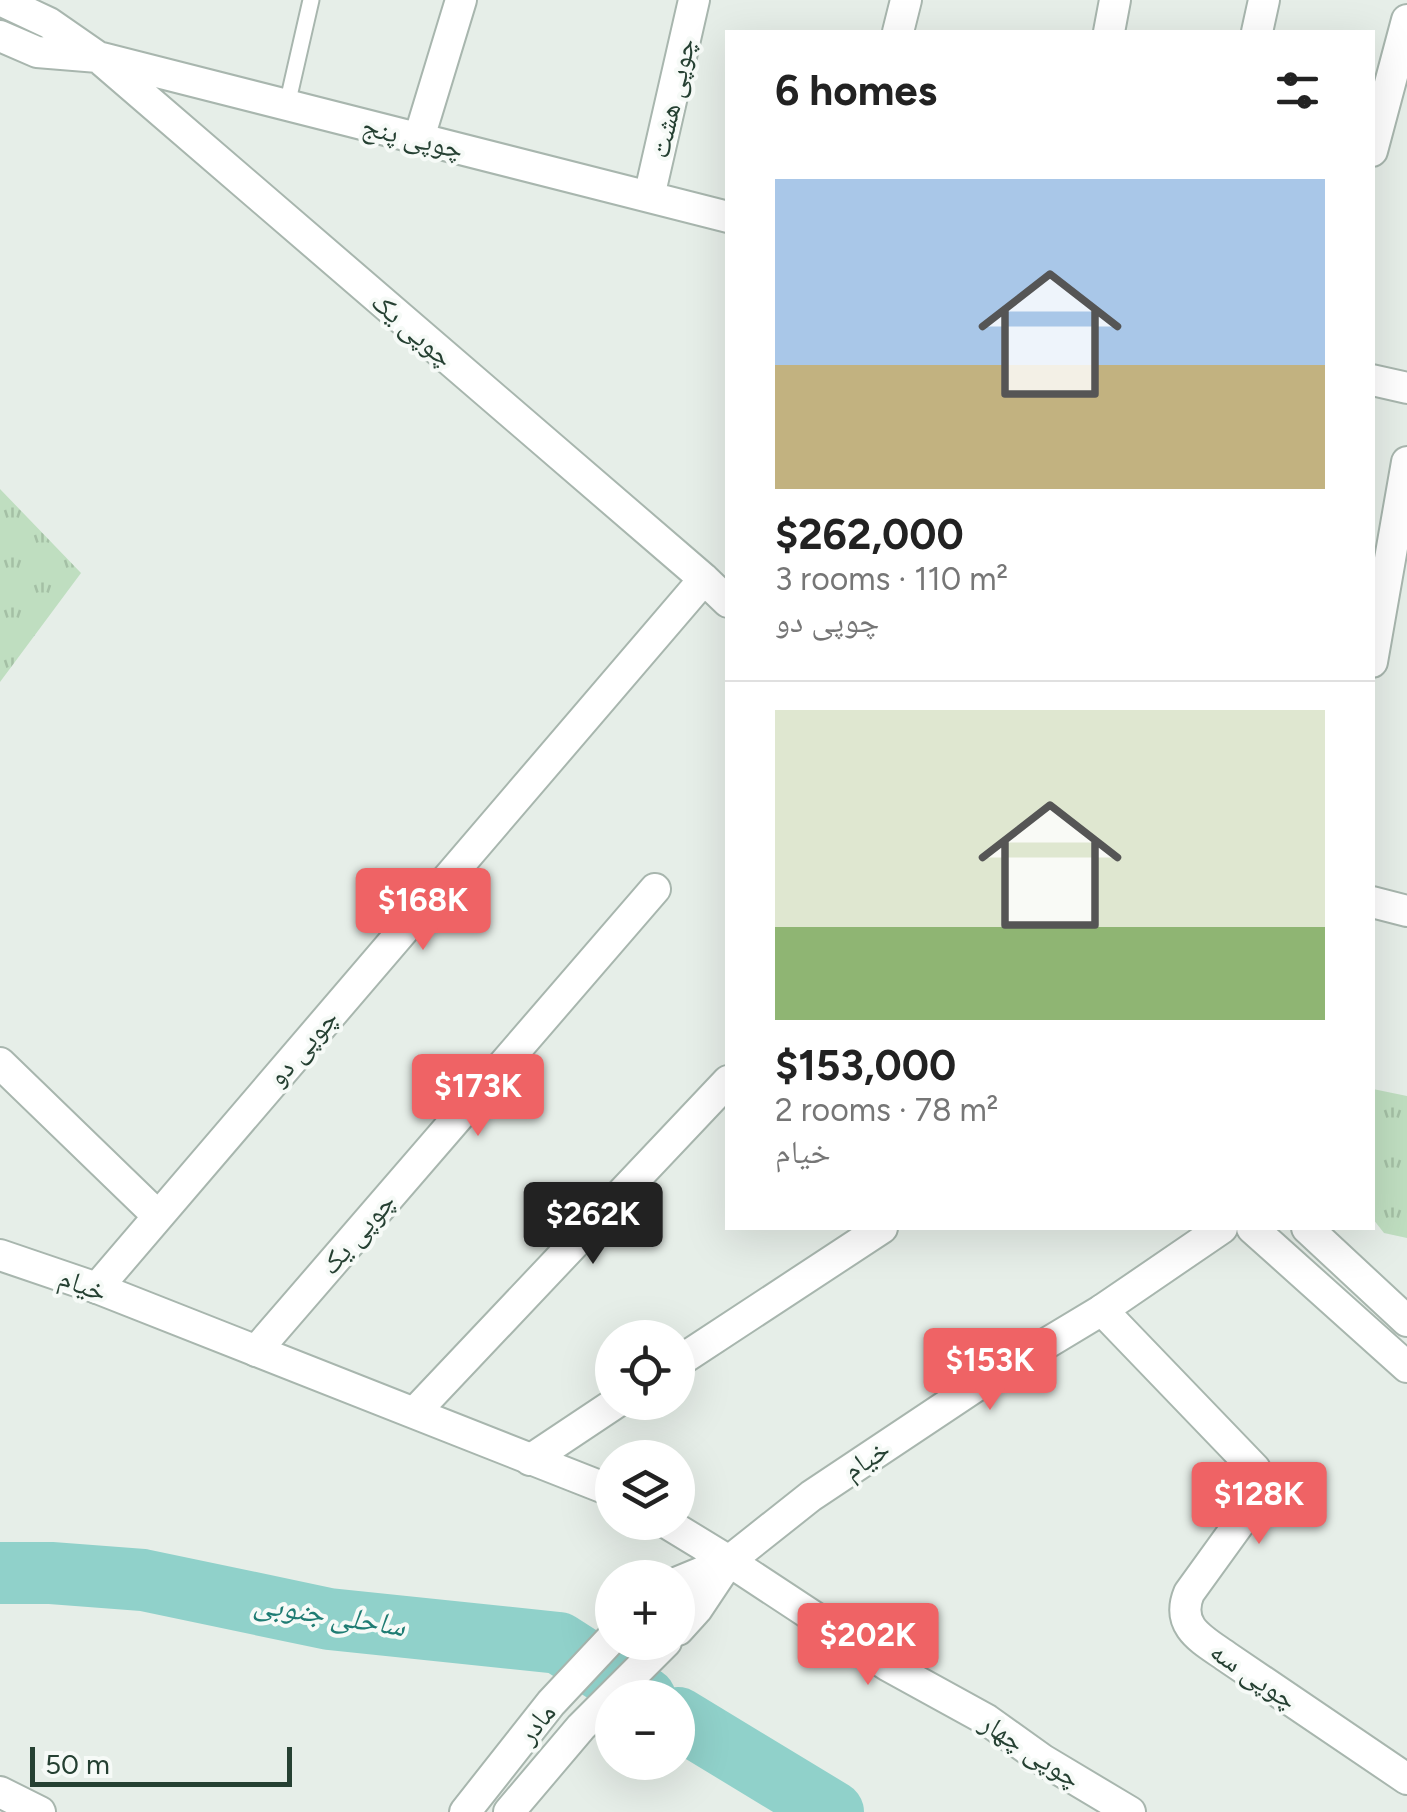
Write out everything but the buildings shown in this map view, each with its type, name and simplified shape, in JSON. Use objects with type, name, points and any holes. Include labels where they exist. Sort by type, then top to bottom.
[{"type":"street","name":"چوپی یک","points":[[0,0],[50,23],[98,57],[725,599]]},
{"type":"street","points":[[418,138],[460,0]]},
{"type":"street","name":"چوپی هشت","points":[[650,197],[694,0]]},
{"type":"street","points":[[898,30],[906,0]]},
{"type":"street","points":[[1108,30],[1115,0]]},
{"type":"street","points":[[1257,30],[1264,0]]},
{"type":"street","points":[[1375,140],[1407,20]]},
{"type":"street","points":[[0,36],[37,52],[98,57]]},
{"type":"street","name":"چوپی پنج","points":[[98,57],[725,215]]},
{"type":"street","points":[[1375,381],[1407,388]]},
{"type":"street","points":[[1375,645],[1407,462]]},
{"type":"street","name":"چوپی دو","points":[[96,1288],[704,579]]},
{"type":"street","name":"چوپی یک","points":[[256,1351],[655,889]]},
{"type":"street","points":[[1375,903],[1407,911]]},
{"type":"street","points":[[0,1063],[158,1216]]},
{"type":"street","points":[[416,1412],[725,1084]]},
{"type":"street","points":[[695,1351],[879,1230]]},
{"type":"street","name":"خیام","points":[[729,1560],[811,1496],[980,1384],[1102,1310],[1219,1230]]},
{"type":"street","points":[[1254,1230],[1407,1367]]},
{"type":"street","points":[[1310,1230],[1395,1291],[1407,1321]]},
{"type":"street","name":"خیام","points":[[0,1255],[96,1288],[595,1485]]},
{"type":"street","name":"چوپی سه","points":[[1102,1310],[1254,1469],[1260,1480],[1254,1503],[1189,1593],[1184,1605],[1190,1627],[1227,1658],[1407,1779]]},
{"type":"street","points":[[530,1460],[595,1417]]},
{"type":"street","points":[[695,1540],[729,1560]]},
{"type":"street","points":[[695,1575],[729,1560]]},
{"type":"street","points":[[695,1611],[729,1560]]},
{"type":"street","name":"چوپی چهار","points":[[729,1560],[887,1665],[988,1720],[1044,1760],[1130,1812]]},
{"type":"street","name":"مادر","points":[[465,1812],[551,1703],[595,1656]]},
{"type":"street","name":"مادر","points":[[509,1812],[581,1727],[649,1660]]},
{"type":"street","points":[[0,1792],[40,1812]]},
{"type":"lane","points":[[286,105],[311,0]]},
{"type":"green space","points":[[0,489],[81,573],[0,682]]},
{"type":"green space","points":[[1375,1089],[1407,1096],[1407,1238],[1384,1233],[1375,1222]]},
{"type":"waterway","name":"ساحلی جنوبی","points":[[0,1573],[143,1580],[329,1619],[559,1643],[617,1680]]},
{"type":"waterway","name":"ساحلی جنوبی","points":[[695,1728],[833,1812]]}]
